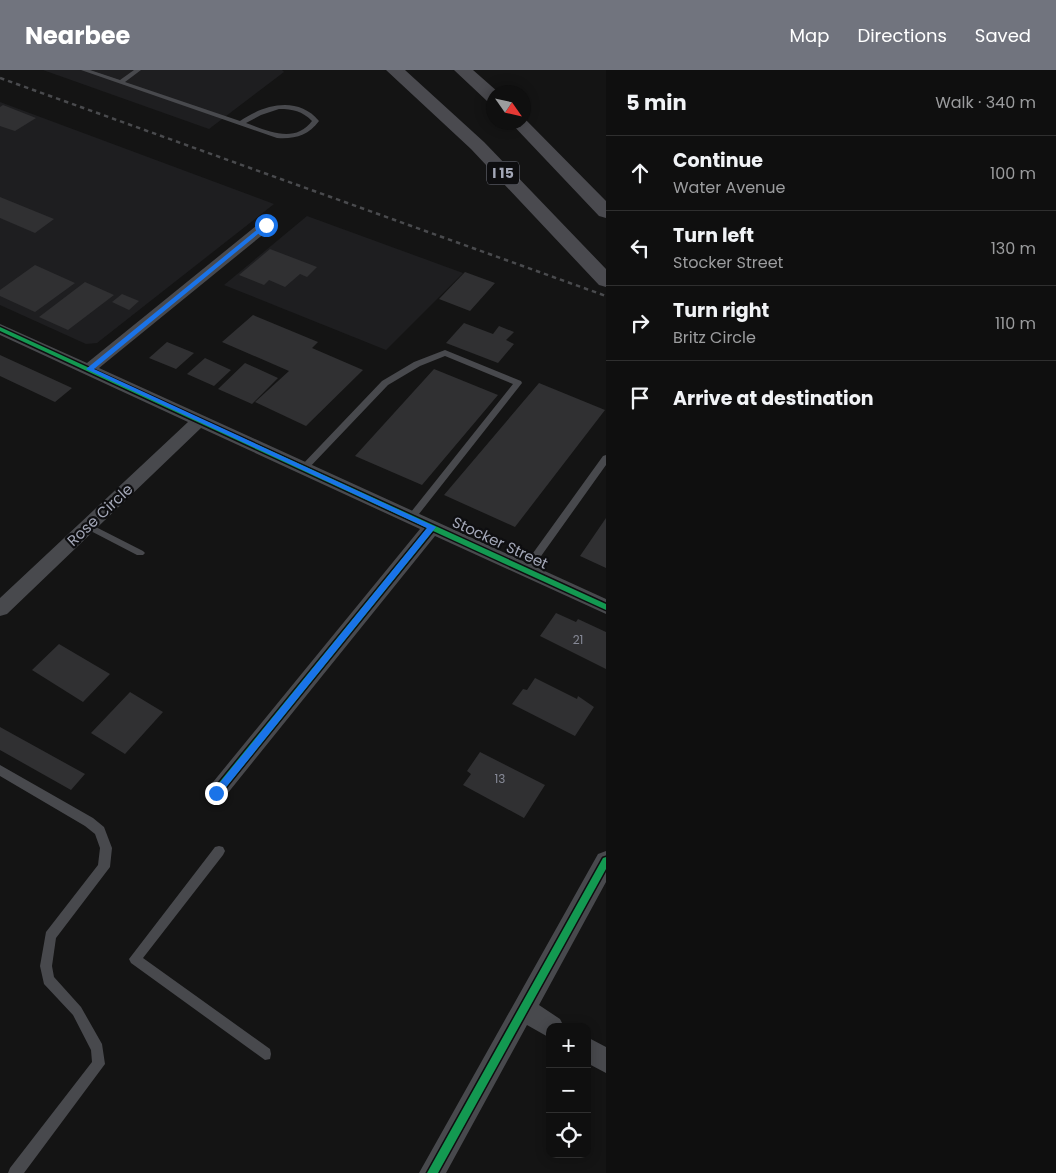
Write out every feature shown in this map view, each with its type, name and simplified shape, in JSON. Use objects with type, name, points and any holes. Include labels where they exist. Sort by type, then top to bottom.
[{"type":"highway","name":"I 15","points":[[395,70],[438,107],[480,148],[606,281]]},
{"type":"highway","points":[[462,70],[486,90]]},
{"type":"highway","points":[[527,130],[606,212]]},
{"type":"street","points":[[89,369],[266,225]]},
{"type":"street","name":"Stocker Street","points":[[0,329],[606,607]]},
{"type":"street","name":"Rose Circle","points":[[0,609],[200,420]]},
{"type":"street","points":[[216,793],[432,527]]},
{"type":"street","points":[[432,1173],[606,861]]},
{"type":"street","points":[[524,1009],[546,1023]]},
{"type":"street","points":[[591,1052],[606,1061]]},
{"type":"lane","points":[[84,70],[120,82],[241,124],[277,136],[295,137],[305,132],[316,121],[312,115],[298,108],[285,106],[269,108],[251,116],[241,124]]},
{"type":"lane","points":[[120,82],[138,70]]},
{"type":"lane","points":[[304,468],[385,383],[417,364],[445,354],[518,383],[412,517]]},
{"type":"lane","points":[[526,570],[606,458]]},
{"type":"lane","points":[[88,526],[140,553]]},
{"type":"lane","points":[[0,770],[89,822],[100,831],[106,848],[104,867],[50,936],[46,966],[48,980],[77,1011],[97,1049],[99,1064],[15,1173]]},
{"type":"lane","points":[[219,851],[135,959],[265,1054]]},
{"type":"shaded area","points":[[43,70],[282,70],[284,72],[209,129]]},
{"type":"shaded area","points":[[0,102],[274,204],[97,343],[86,344],[0,305]]},
{"type":"shaded area","points":[[307,216],[463,273],[386,350],[224,285]]},
{"type":"building","points":[[3,105],[36,118],[15,131],[0,126],[0,107]]},
{"type":"building","points":[[0,197],[54,219],[35,233],[0,218]]},
{"type":"building","points":[[270,249],[317,267],[307,277],[300,274],[285,287],[269,280],[264,285],[239,275]]},
{"type":"building","points":[[35,265],[75,283],[35,312],[0,296],[0,290]]},
{"type":"building","points":[[465,272],[495,283],[470,311],[439,299]]},
{"type":"building","points":[[85,282],[114,295],[68,330],[39,317]]},
{"type":"building","points":[[122,294],[139,301],[129,310],[112,302]]},
{"type":"building","points":[[253,315],[318,342],[312,348],[363,370],[306,426],[255,402],[289,371],[222,342]]},
{"type":"building","points":[[464,323],[493,334],[499,326],[514,332],[506,340],[514,344],[498,363],[446,343]]},
{"type":"building","points":[[167,342],[194,353],[176,369],[149,358]]},
{"type":"building","points":[[0,355],[72,388],[55,402],[0,376]]},
{"type":"building","points":[[205,358],[231,370],[214,386],[187,374]]},
{"type":"building","points":[[245,363],[278,378],[252,404],[218,389]]},
{"type":"building","points":[[434,369],[498,395],[422,485],[355,456]]},
{"type":"building","points":[[539,383],[605,410],[515,527],[444,495]]},
{"type":"building","points":[[606,518],[606,568],[580,556]]},
{"type":"building","points":[[556,613],[576,622],[578,619],[606,632],[606,669],[540,636]]},
{"type":"building","points":[[59,644],[110,674],[83,702],[32,670]]},
{"type":"building","points":[[535,678],[577,699],[578,696],[594,707],[575,736],[512,704],[523,689],[527,690]]},
{"type":"building","points":[[130,692],[163,712],[125,754],[91,733]]},
{"type":"building","points":[[0,727],[85,774],[71,790],[0,750]]},
{"type":"building","points":[[480,752],[545,785],[524,818],[463,785],[471,774],[467,771]]},
{"type":"railway","points":[[0,78],[606,296]]},
{"type":"cycle path","points":[[0,329],[606,607]]},
{"type":"cycle path","points":[[216,793],[432,527]]},
{"type":"cycle path","points":[[432,1173],[606,861]]},
{"type":"route","points":[[216,793],[432,527],[89,369],[266,225]]}]
